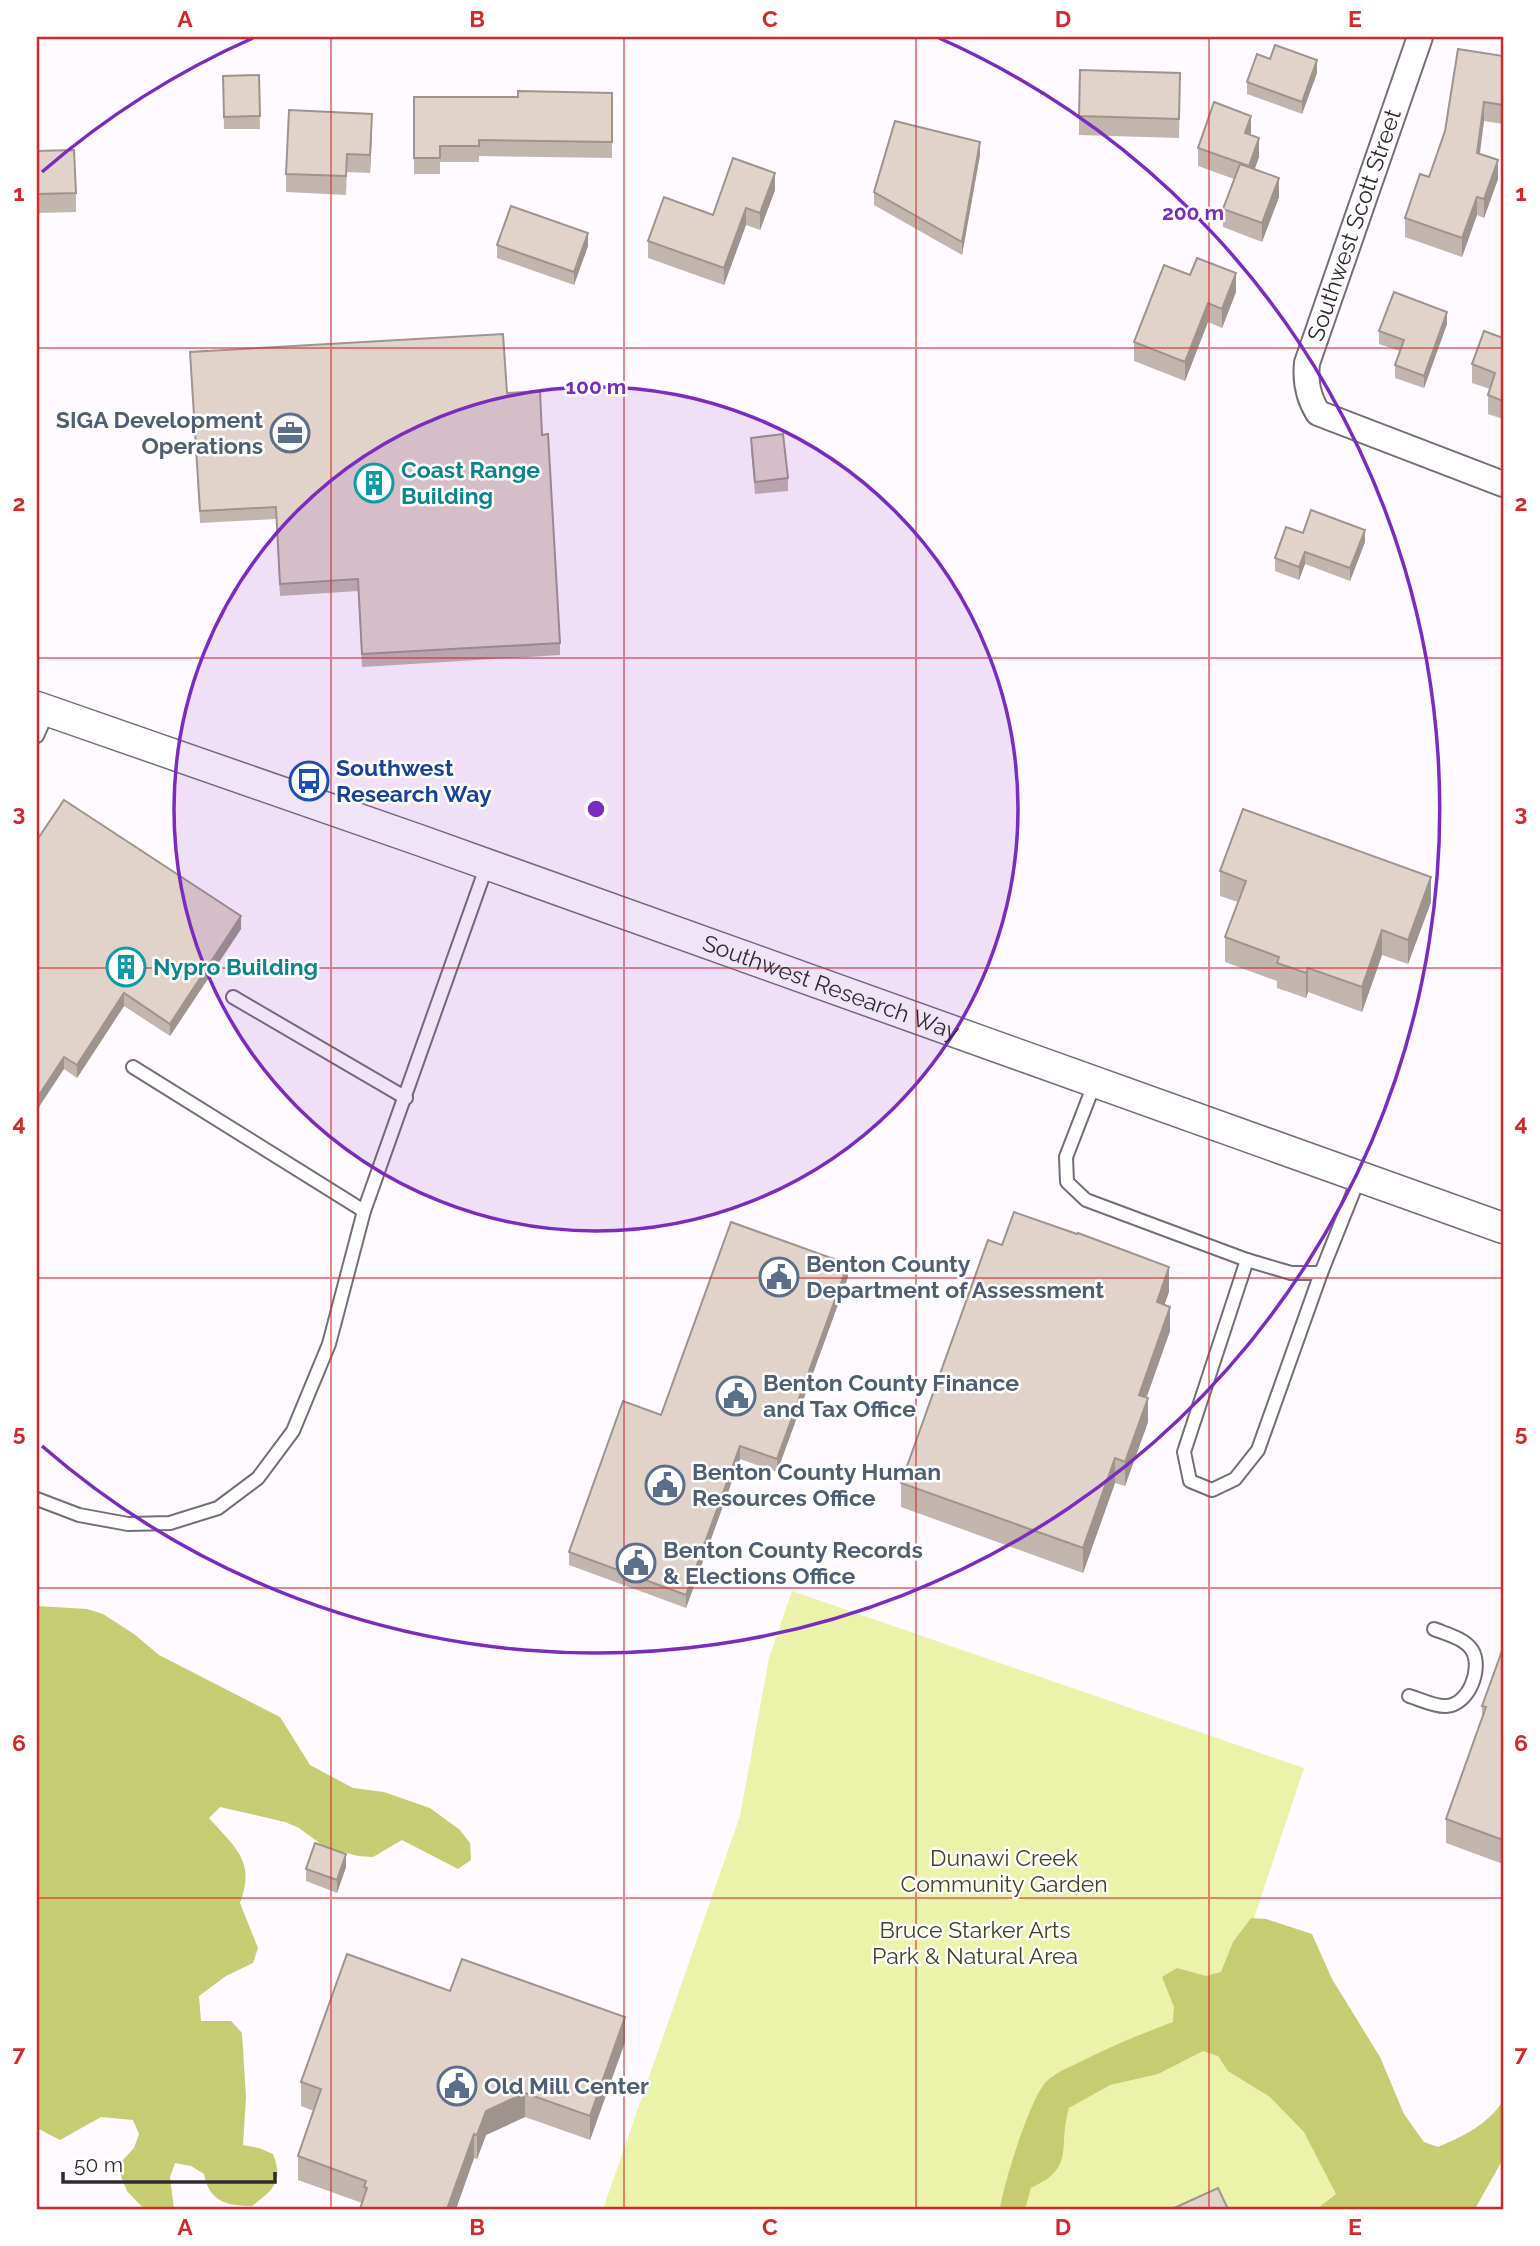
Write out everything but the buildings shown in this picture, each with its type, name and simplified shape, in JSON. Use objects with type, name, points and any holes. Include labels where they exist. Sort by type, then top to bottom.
[{"type":"street","name":"Southwest Scott Street","points":[[1420,37],[1307,363],[1305,378],[1310,400],[1318,413],[1503,484]]},
{"type":"street","name":"Southwest Research Way","points":[[40,718],[487,864],[1503,1228]]},
{"type":"lane","points":[[37,1499],[79,1515],[128,1524],[170,1523],[218,1508],[258,1478],[293,1431],[329,1344],[364,1211],[487,864]]},
{"type":"lane","points":[[233,997],[406,1098]]},
{"type":"lane","points":[[133,1067],[364,1211]]},
{"type":"lane","points":[[1095,1082],[1066,1157],[1067,1182],[1086,1200],[1247,1260],[1291,1273],[1321,1273]]},
{"type":"lane","points":[[1247,1260],[1184,1452],[1190,1481],[1212,1490],[1235,1479],[1258,1450],[1321,1273],[1359,1178]]},
{"type":"lane","points":[[1409,1696],[1444,1707],[1457,1704],[1472,1682],[1476,1665],[1473,1651],[1465,1642],[1434,1629]]},
{"type":"green space","name":"Bruce Starker Arts Park & Natural Area","points":[[792,1591],[1304,1768],[1237,1969],[1466,2209],[603,2209],[740,1816],[769,1658]]},
{"type":"green space","points":[[37,1606],[87,1609],[103,1614],[134,1634],[159,1655],[280,1717],[310,1765],[353,1788],[384,1792],[430,1808],[460,1830],[470,1843],[471,1860],[458,1869],[402,1840],[373,1857],[358,1856],[325,1847],[299,1828],[285,1822],[220,1807],[209,1818],[234,1847],[244,1865],[246,1876],[240,1903],[258,1948],[253,1963],[226,1976],[199,1996],[201,2021],[231,2021],[242,2033],[246,2097],[243,2145],[273,2154],[276,2163],[277,2178],[271,2190],[252,2206],[234,2205],[220,2200],[210,2190],[204,2174],[191,2166],[175,2163],[170,2177],[174,2209],[144,2209],[127,2191],[121,2176],[123,2160],[134,2148],[139,2134],[133,2120],[101,2117],[60,2140],[37,2128]]},
{"type":"green space","points":[[1251,1918],[1266,1919],[1312,1934],[1332,1979],[1380,2057],[1404,2114],[1424,2142],[1438,2147],[1466,2134],[1490,2117],[1503,2101],[1503,2159],[1475,2209],[1317,2209],[1336,2194],[1304,2132],[1270,2097],[1228,2071],[1218,2056],[1203,2051],[1158,2074],[1110,2085],[1069,2108],[1063,2155],[1055,2172],[1031,2188],[1025,2209],[1000,2209],[1025,2123],[1046,2082],[1061,2071],[1101,2052],[1173,2022],[1174,2007],[1162,1977],[1177,1968],[1206,1976],[1221,1972],[1233,1942]]},
{"type":"place","name":"SIGA Development Operations","points":[[290,433]]},
{"type":"place","name":"Coast Range Building","points":[[374,483]]},
{"type":"place","name":"Southwest Research Way","points":[[309,781]]},
{"type":"place","name":"Nypro Building","points":[[126,967]]},
{"type":"place","name":"Benton County Department of Assessment","points":[[779,1277]]},
{"type":"place","name":"Benton County Finance and Tax Office","points":[[736,1396]]},
{"type":"place","name":"Benton County Human Resources Office","points":[[665,1485]]},
{"type":"place","name":"Benton County Records & Elections Office","points":[[636,1563]]},
{"type":"place","name":"Old Mill Center","points":[[457,2086]]},
{"type":"park label","name":"Dunawi Creek Community Garden","points":[[1004,1871]]}]
